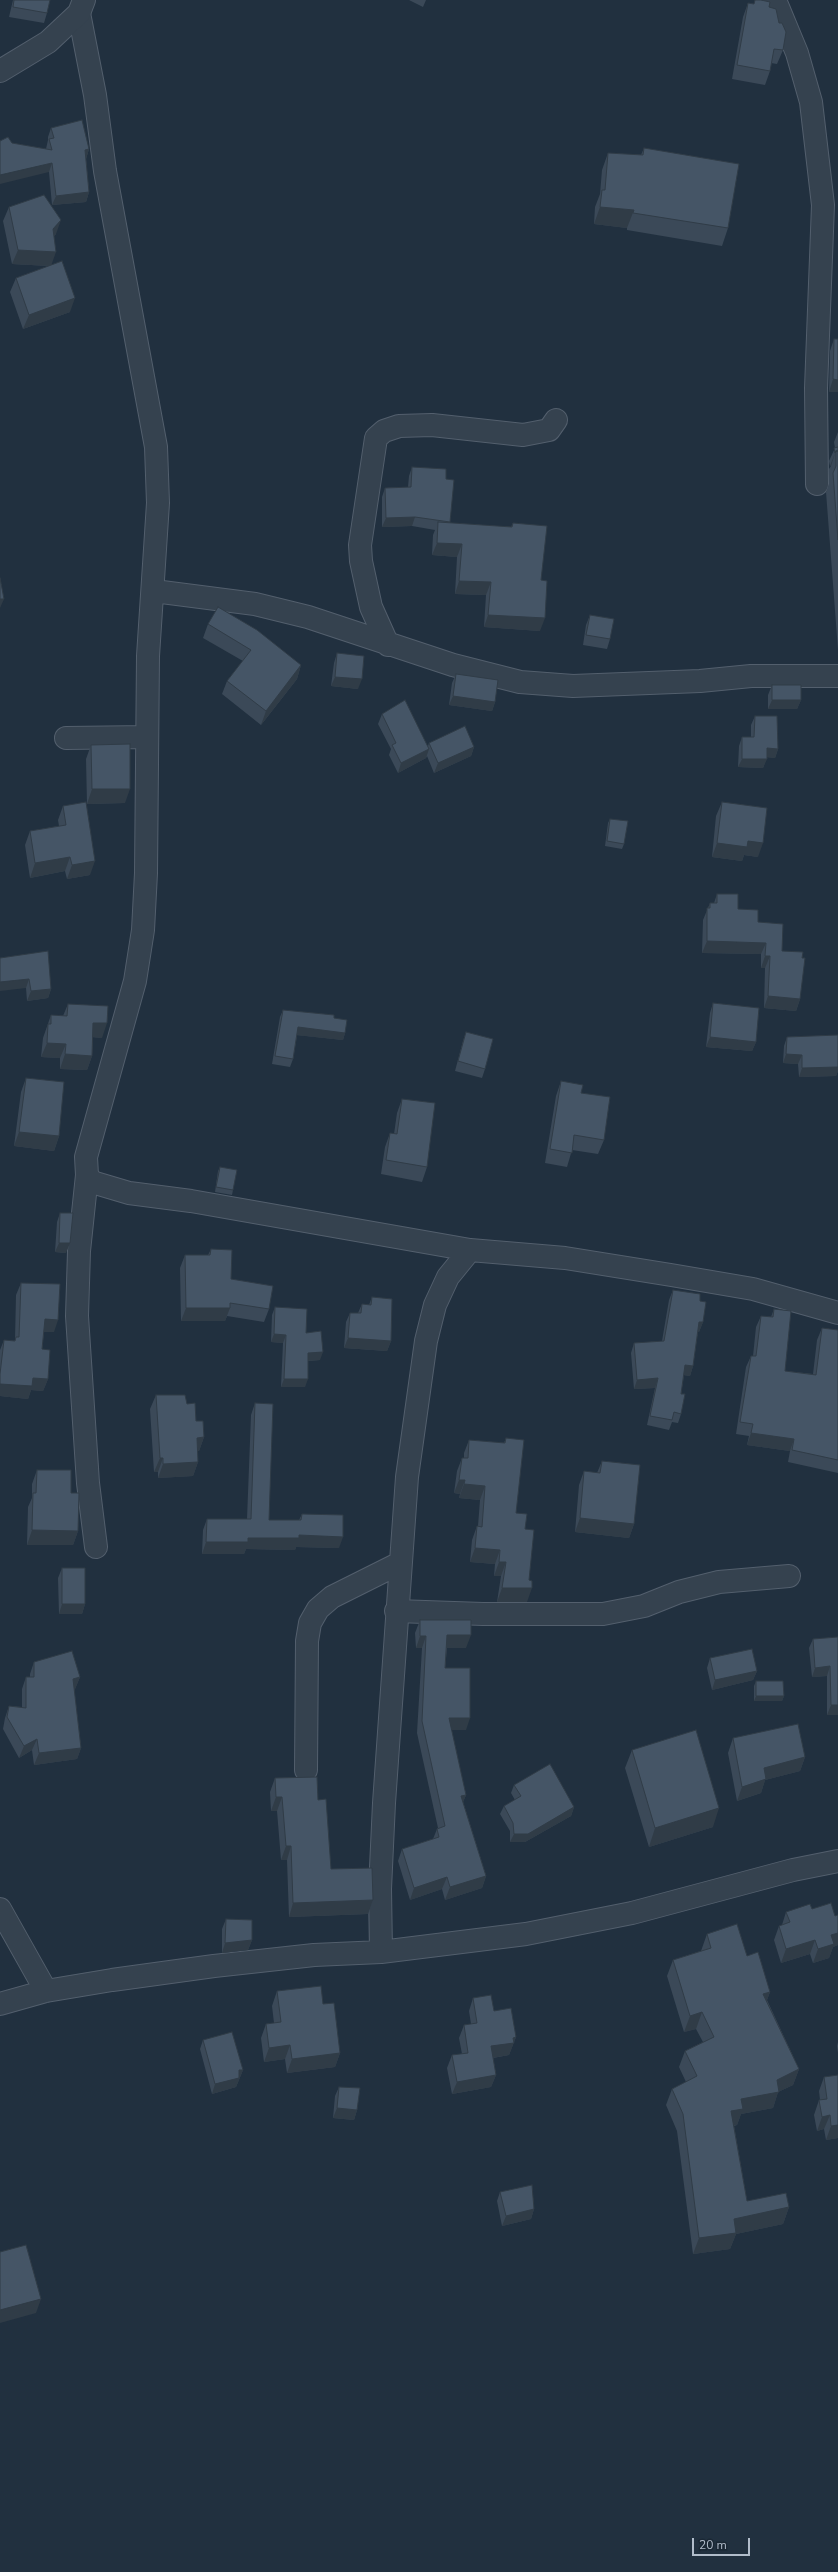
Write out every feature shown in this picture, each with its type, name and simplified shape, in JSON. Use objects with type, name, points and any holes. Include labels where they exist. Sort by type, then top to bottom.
[{"type":"street","points":[[775,0],[797,53],[811,102],[830,204],[816,388],[817,484]]},
{"type":"street","points":[[0,71],[48,42],[82,6]]},
{"type":"street","points":[[82,6],[106,178],[156,447],[158,503],[154,591],[148,656],[146,873],[143,930],[135,981],[86,1157],[87,1175],[80,1252],[77,1316],[88,1483],[96,1547]]},
{"type":"street","points":[[388,645],[371,607],[361,562],[360,545],[376,438],[384,430],[399,426],[432,425],[523,435],[549,430],[556,420]]},
{"type":"street","points":[[154,591],[255,604],[308,617],[388,645],[453,665],[520,682],[573,686],[700,681],[751,676],[838,676]]},
{"type":"street","points":[[66,738],[147,736]]},
{"type":"street","points":[[87,1175],[92,1182],[129,1193],[191,1201],[470,1250],[565,1258],[753,1289],[838,1313]]},
{"type":"street","points":[[381,1952],[380,1889],[396,1610],[407,1477],[426,1341],[435,1305],[445,1284],[470,1250]]},
{"type":"street","points":[[306,1770],[307,1641],[310,1622],[318,1609],[332,1597],[400,1563]]},
{"type":"street","points":[[396,1610],[483,1614],[603,1614],[644,1606],[679,1592],[719,1582],[789,1576]]},
{"type":"street","points":[[0,2004],[46,1991],[214,1966],[314,1955],[381,1952],[526,1934],[632,1913],[793,1870],[838,1861]]},
{"type":"street","points":[[0,1908],[46,1991]]},
{"type":"building","points":[[14,0],[50,0],[47,13],[13,7]]},
{"type":"building","points":[[755,0],[770,2],[769,7],[776,9],[779,23],[782,23],[786,32],[783,50],[774,49],[770,71],[737,65],[748,3],[754,4]]},
{"type":"building","points":[[82,120],[89,149],[85,150],[89,192],[56,196],[52,163],[0,175],[0,141],[8,137],[12,143],[52,150],[49,139],[54,138],[51,128]]},
{"type":"building","points":[[644,148],[739,164],[728,228],[633,213],[634,210],[600,207],[602,190],[605,190],[608,153],[643,155]]},
{"type":"building","points":[[44,195],[61,220],[53,229],[56,252],[18,250],[9,207]]},
{"type":"building","points":[[62,261],[75,298],[29,315],[16,278]]},
{"type":"building","points":[[834,339],[838,339],[838,380],[833,379]]},
{"type":"building","points":[[838,447],[838,451],[835,453],[834,448]]},
{"type":"building","points":[[836,451],[838,451],[838,540],[833,473],[836,466]]},
{"type":"building","points":[[412,467],[446,469],[446,479],[454,480],[450,522],[415,517],[386,518],[385,488],[411,487]]},
{"type":"building","points":[[438,522],[512,527],[513,523],[547,526],[541,580],[547,581],[545,618],[488,615],[491,582],[459,581],[462,544],[437,543]]},
{"type":"building","points":[[0,578],[4,599],[0,599]]},
{"type":"building","points":[[218,607],[257,630],[301,665],[266,711],[227,681],[251,650],[208,624]]},
{"type":"building","points":[[590,615],[614,619],[610,639],[586,635]]},
{"type":"building","points":[[337,653],[364,656],[362,679],[335,677]]},
{"type":"building","points":[[456,674],[498,680],[495,702],[453,696]]},
{"type":"building","points":[[772,685],[801,685],[801,700],[772,700]]},
{"type":"building","points":[[405,700],[429,749],[401,763],[392,745],[396,743],[382,714]]},
{"type":"building","points":[[755,716],[777,716],[778,749],[767,748],[767,759],[742,759],[742,737],[754,737]]},
{"type":"building","points":[[465,726],[474,747],[438,763],[429,743]]},
{"type":"building","points":[[130,744],[130,789],[92,789],[91,745]]},
{"type":"building","points":[[86,802],[95,861],[72,865],[70,857],[35,863],[30,831],[66,825],[63,806]]},
{"type":"building","points":[[722,802],[767,808],[763,843],[748,841],[747,847],[717,843]]},
{"type":"building","points":[[610,819],[628,821],[624,844],[607,841]]},
{"type":"building","points":[[717,894],[738,894],[738,909],[758,910],[758,922],[783,924],[782,951],[803,952],[802,958],[805,958],[800,999],[768,996],[770,956],[765,956],[766,943],[707,941],[707,908],[710,908],[710,903],[717,903]]},
{"type":"building","points":[[48,951],[51,989],[31,991],[29,979],[0,982],[0,958]]},
{"type":"building","points":[[713,1003],[759,1008],[756,1042],[710,1037]]},
{"type":"building","points":[[68,1004],[108,1006],[107,1023],[93,1023],[92,1056],[65,1054],[66,1044],[47,1043],[48,1024],[51,1024],[51,1015],[67,1016]]},
{"type":"building","points":[[283,1010],[334,1015],[334,1018],[347,1020],[345,1033],[298,1027],[293,1059],[275,1056]]},
{"type":"building","points":[[466,1032],[493,1039],[485,1069],[458,1061]]},
{"type":"building","points":[[838,1035],[838,1067],[802,1068],[802,1055],[786,1054],[787,1037]]},
{"type":"building","points":[[26,1078],[64,1082],[59,1136],[19,1132]]},
{"type":"building","points":[[561,1081],[583,1085],[581,1093],[610,1097],[604,1140],[574,1135],[572,1153],[550,1149]]},
{"type":"building","points":[[402,1099],[435,1103],[427,1167],[386,1160],[390,1133],[397,1134]]},
{"type":"building","points":[[220,1167],[237,1170],[233,1190],[216,1187]]},
{"type":"building","points":[[60,1213],[73,1213],[70,1243],[59,1243]]},
{"type":"building","points":[[211,1249],[232,1250],[231,1279],[273,1286],[269,1309],[230,1303],[230,1308],[186,1308],[185,1255],[210,1255]]},
{"type":"building","points":[[21,1283],[60,1284],[58,1320],[45,1319],[42,1349],[50,1350],[48,1379],[33,1378],[32,1386],[0,1384],[4,1340],[15,1341],[16,1337],[19,1337]]},
{"type":"building","points":[[673,1290],[700,1294],[700,1301],[706,1302],[703,1322],[699,1322],[693,1366],[685,1365],[681,1394],[685,1394],[681,1414],[674,1412],[672,1420],[650,1416],[658,1378],[637,1380],[634,1343],[664,1341]]},
{"type":"building","points":[[372,1297],[392,1299],[391,1341],[348,1338],[350,1313],[361,1313],[362,1304],[371,1305]]},
{"type":"building","points":[[275,1307],[307,1309],[306,1333],[321,1331],[323,1352],[308,1353],[308,1379],[284,1379],[286,1335],[274,1334]]},
{"type":"building","points":[[774,1309],[791,1311],[785,1371],[816,1375],[822,1328],[838,1330],[838,1460],[792,1450],[794,1439],[751,1433],[753,1424],[740,1422],[751,1356],[756,1356],[761,1316],[773,1317]]},
{"type":"building","points":[[156,1395],[185,1395],[187,1404],[195,1403],[196,1421],[203,1421],[204,1437],[197,1438],[198,1462],[163,1464],[163,1458],[160,1458]]},
{"type":"building","points":[[255,1403],[273,1404],[269,1520],[301,1520],[302,1514],[343,1515],[343,1537],[299,1535],[299,1538],[248,1538],[248,1542],[206,1542],[207,1519],[251,1519]]},
{"type":"building","points":[[506,1438],[524,1440],[516,1513],[527,1514],[525,1529],[534,1530],[529,1580],[532,1581],[532,1588],[502,1588],[506,1562],[499,1562],[500,1550],[475,1548],[477,1526],[482,1527],[485,1486],[464,1484],[465,1480],[459,1480],[462,1458],[468,1458],[469,1440],[505,1443]]},
{"type":"building","points":[[602,1461],[640,1465],[634,1524],[580,1518],[584,1471],[600,1473]]},
{"type":"building","points":[[37,1470],[71,1470],[71,1493],[79,1493],[78,1531],[32,1530],[33,1493],[36,1493]]},
{"type":"building","points":[[62,1568],[85,1568],[85,1604],[62,1604]]},
{"type":"building","points":[[420,1620],[471,1620],[471,1635],[447,1635],[445,1668],[470,1668],[470,1718],[449,1718],[466,1795],[461,1796],[486,1876],[450,1887],[447,1877],[414,1888],[402,1849],[439,1837],[437,1829],[445,1826],[422,1721],[426,1636],[420,1636]]},
{"type":"building","points":[[838,1637],[838,1705],[831,1705],[830,1666],[815,1668],[813,1639]]},
{"type":"building","points":[[752,1649],[757,1671],[715,1680],[710,1658]]},
{"type":"building","points":[[72,1651],[80,1677],[73,1679],[81,1748],[39,1753],[37,1739],[24,1746],[7,1717],[9,1706],[26,1708],[26,1677],[34,1677],[34,1662]]},
{"type":"building","points":[[756,1681],[783,1681],[784,1696],[756,1696]]},
{"type":"building","points":[[798,1724],[805,1757],[764,1768],[766,1779],[742,1787],[733,1738]]},
{"type":"building","points":[[696,1730],[719,1808],[655,1828],[632,1750]]},
{"type":"building","points":[[550,1764],[574,1807],[528,1834],[514,1834],[513,1823],[504,1806],[521,1796],[514,1785]]},
{"type":"building","points":[[317,1777],[318,1800],[326,1799],[331,1869],[372,1868],[373,1900],[293,1903],[291,1846],[286,1846],[282,1797],[276,1797],[275,1778]]},
{"type":"building","points":[[831,1903],[835,1916],[838,1915],[838,1933],[831,1935],[834,1944],[818,1949],[815,1940],[786,1949],[779,1926],[790,1922],[786,1912],[810,1904],[812,1909]]},
{"type":"building","points":[[226,1919],[252,1920],[252,1940],[225,1943]]},
{"type":"building","points":[[737,1924],[747,1956],[758,1952],[770,1992],[763,1994],[799,2069],[777,2080],[779,2092],[741,2099],[743,2109],[731,2111],[747,2201],[786,2193],[789,2207],[734,2219],[736,2233],[699,2238],[683,2114],[672,2089],[697,2076],[685,2051],[714,2037],[702,2012],[690,2016],[673,1960],[711,1948],[707,1934]]},
{"type":"building","points":[[321,1986],[323,2004],[334,2003],[340,2053],[292,2059],[290,2045],[269,2048],[266,2024],[281,2022],[277,1991]]},
{"type":"building","points":[[491,1995],[494,2011],[511,2008],[516,2037],[513,2038],[514,2043],[491,2046],[496,2075],[457,2082],[452,2055],[468,2053],[464,2025],[477,2023],[473,1998]]},
{"type":"building","points":[[232,2032],[243,2070],[239,2070],[239,2078],[215,2084],[203,2040]]},
{"type":"building","points":[[838,2075],[838,2125],[831,2126],[830,2115],[822,2117],[819,2100],[827,2099],[824,2077]]},
{"type":"building","points":[[339,2087],[360,2088],[357,2110],[337,2108]]},
{"type":"building","points":[[532,2185],[534,2209],[506,2216],[500,2192]]},
{"type":"building","points":[[26,2245],[41,2299],[0,2310],[0,2252]]}]
